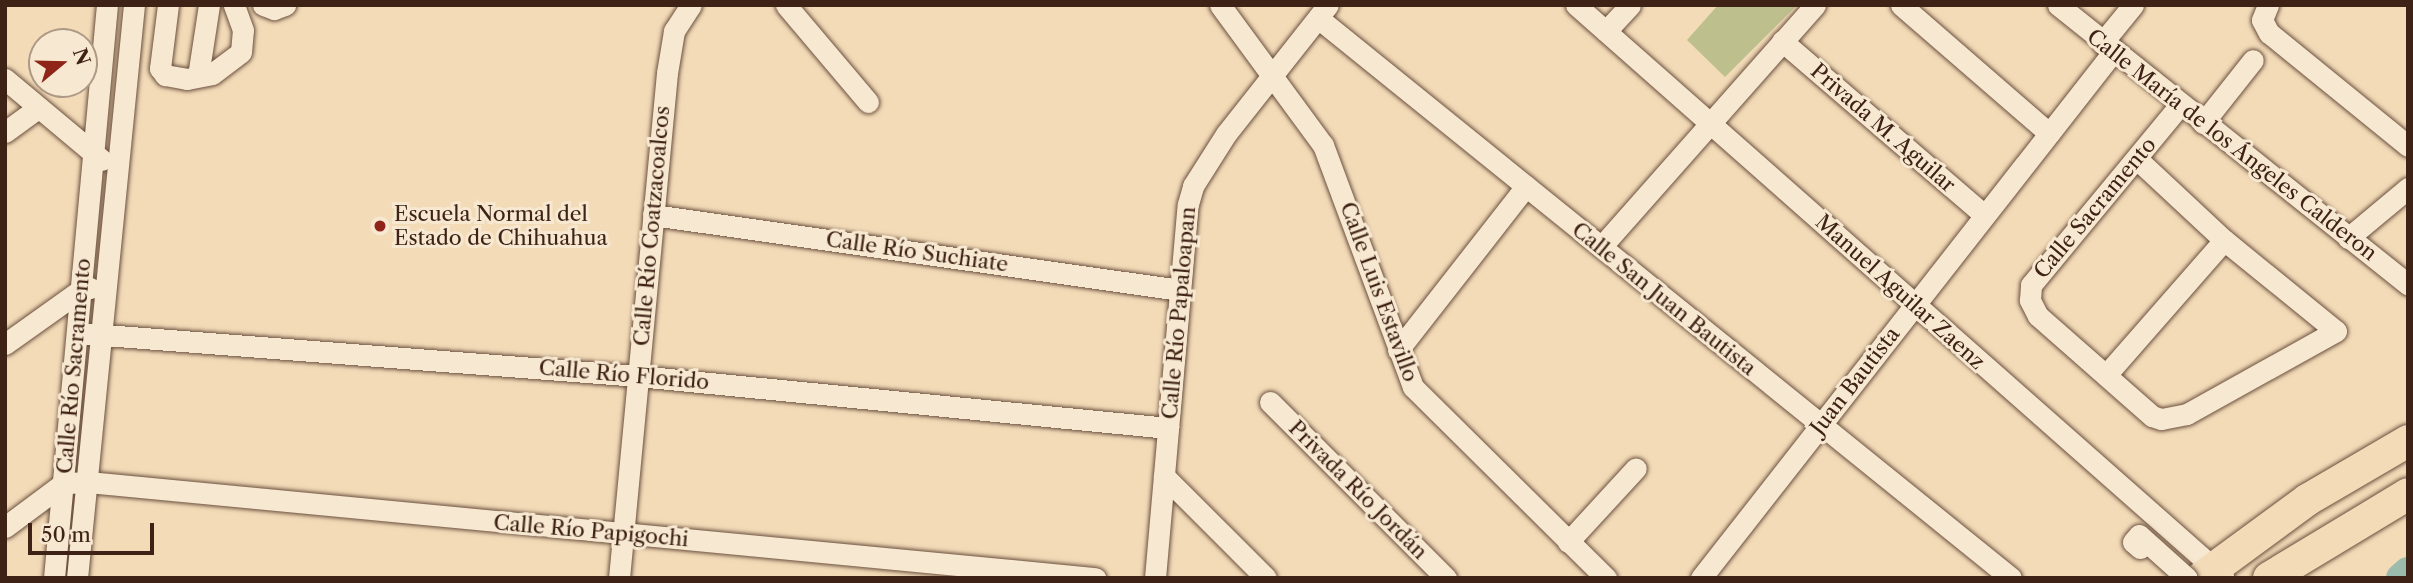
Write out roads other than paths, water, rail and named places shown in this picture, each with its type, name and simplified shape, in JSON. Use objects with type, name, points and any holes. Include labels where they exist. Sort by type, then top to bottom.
[{"type":"highway","points":[[2206,575],[2307,500],[2408,441]]},
{"type":"highway","points":[[2269,578],[2408,494]]},
{"type":"street","name":"Calle Río Sacramento","points":[[54,578],[107,5]]},
{"type":"street","name":"Calle Río Sacramento","points":[[77,578],[134,5]]},
{"type":"street","points":[[168,5],[160,68],[165,75],[198,76],[212,74],[241,52],[243,30],[234,5]]},
{"type":"street","points":[[198,76],[209,5]]},
{"type":"street","points":[[263,5],[274,9],[285,5]]},
{"type":"street","name":"Calle Río Coatzacoalcos","points":[[619,578],[670,52],[674,31],[691,5]]},
{"type":"street","points":[[786,5],[867,102]]},
{"type":"street","name":"Calle Luis Estavillo","points":[[1220,5],[1323,145],[1398,350],[1420,397],[1606,578]]},
{"type":"street","name":"Manuel Aguilar Zaenz","points":[[1576,5],[2161,522],[2206,575]]},
{"type":"street","points":[[1606,31],[1629,5]]},
{"type":"street","points":[[1601,247],[1815,5]]},
{"type":"street","points":[[1901,5],[2049,133]]},
{"type":"street","name":"Calle María de los Ángeles Calderon","points":[[2058,5],[2180,105],[2408,284]]},
{"type":"street","name":"Juan Bautista","points":[[1701,578],[2049,133],[2108,47],[2133,5]]},
{"type":"street","points":[[2269,5],[2262,20],[2269,33],[2408,146]]},
{"type":"street","name":"Calle Río Papaloapan","points":[[1155,578],[1180,290],[1193,186],[1226,134],[1323,12]]},
{"type":"street","name":"Calle San Juan Bautista","points":[[1323,12],[1526,186],[1820,427],[2011,578]]},
{"type":"street","name":"Privada M. Aguilar","points":[[1782,41],[1984,215]]},
{"type":"street","points":[[2203,123],[2253,60]]},
{"type":"street","points":[[101,68],[127,71]]},
{"type":"street","points":[[5,79],[37,109],[118,172]]},
{"type":"street","name":"Calle Sacramento","points":[[2106,374],[2038,316],[2030,300],[2031,285],[2180,105]]},
{"type":"street","points":[[5,132],[37,109]]},
{"type":"street","points":[[2137,159],[2224,240],[2336,331],[2176,417],[2152,416],[2106,374],[2224,240]]},
{"type":"street","points":[[1398,350],[1526,186]]},
{"type":"street","points":[[2348,238],[2408,188]]},
{"type":"street","name":"Calle Río Suchiate","points":[[653,215],[1180,290]]},
{"type":"street","points":[[5,344],[82,289],[107,286]]},
{"type":"street","name":"Calle Río Florido","points":[[78,333],[103,332],[638,376],[1168,428]]},
{"type":"street","name":"Privada Río Jordán","points":[[1270,402],[1446,578]]},
{"type":"street","points":[[1568,542],[1636,468]]},
{"type":"street","points":[[1164,476],[1266,578]]},
{"type":"street","name":"Calle Río Papigochi","points":[[64,483],[88,482],[1094,578]]},
{"type":"street","points":[[5,527],[64,483]]},
{"type":"street","points":[[2161,522],[2140,548],[2133,542],[2139,536],[2206,575]]},
{"type":"waterway","points":[[2401,578],[2408,572]]},
{"type":"place","name":"Escuela Normal del Estado de Chihuahua","points":[[380,226]]}]
